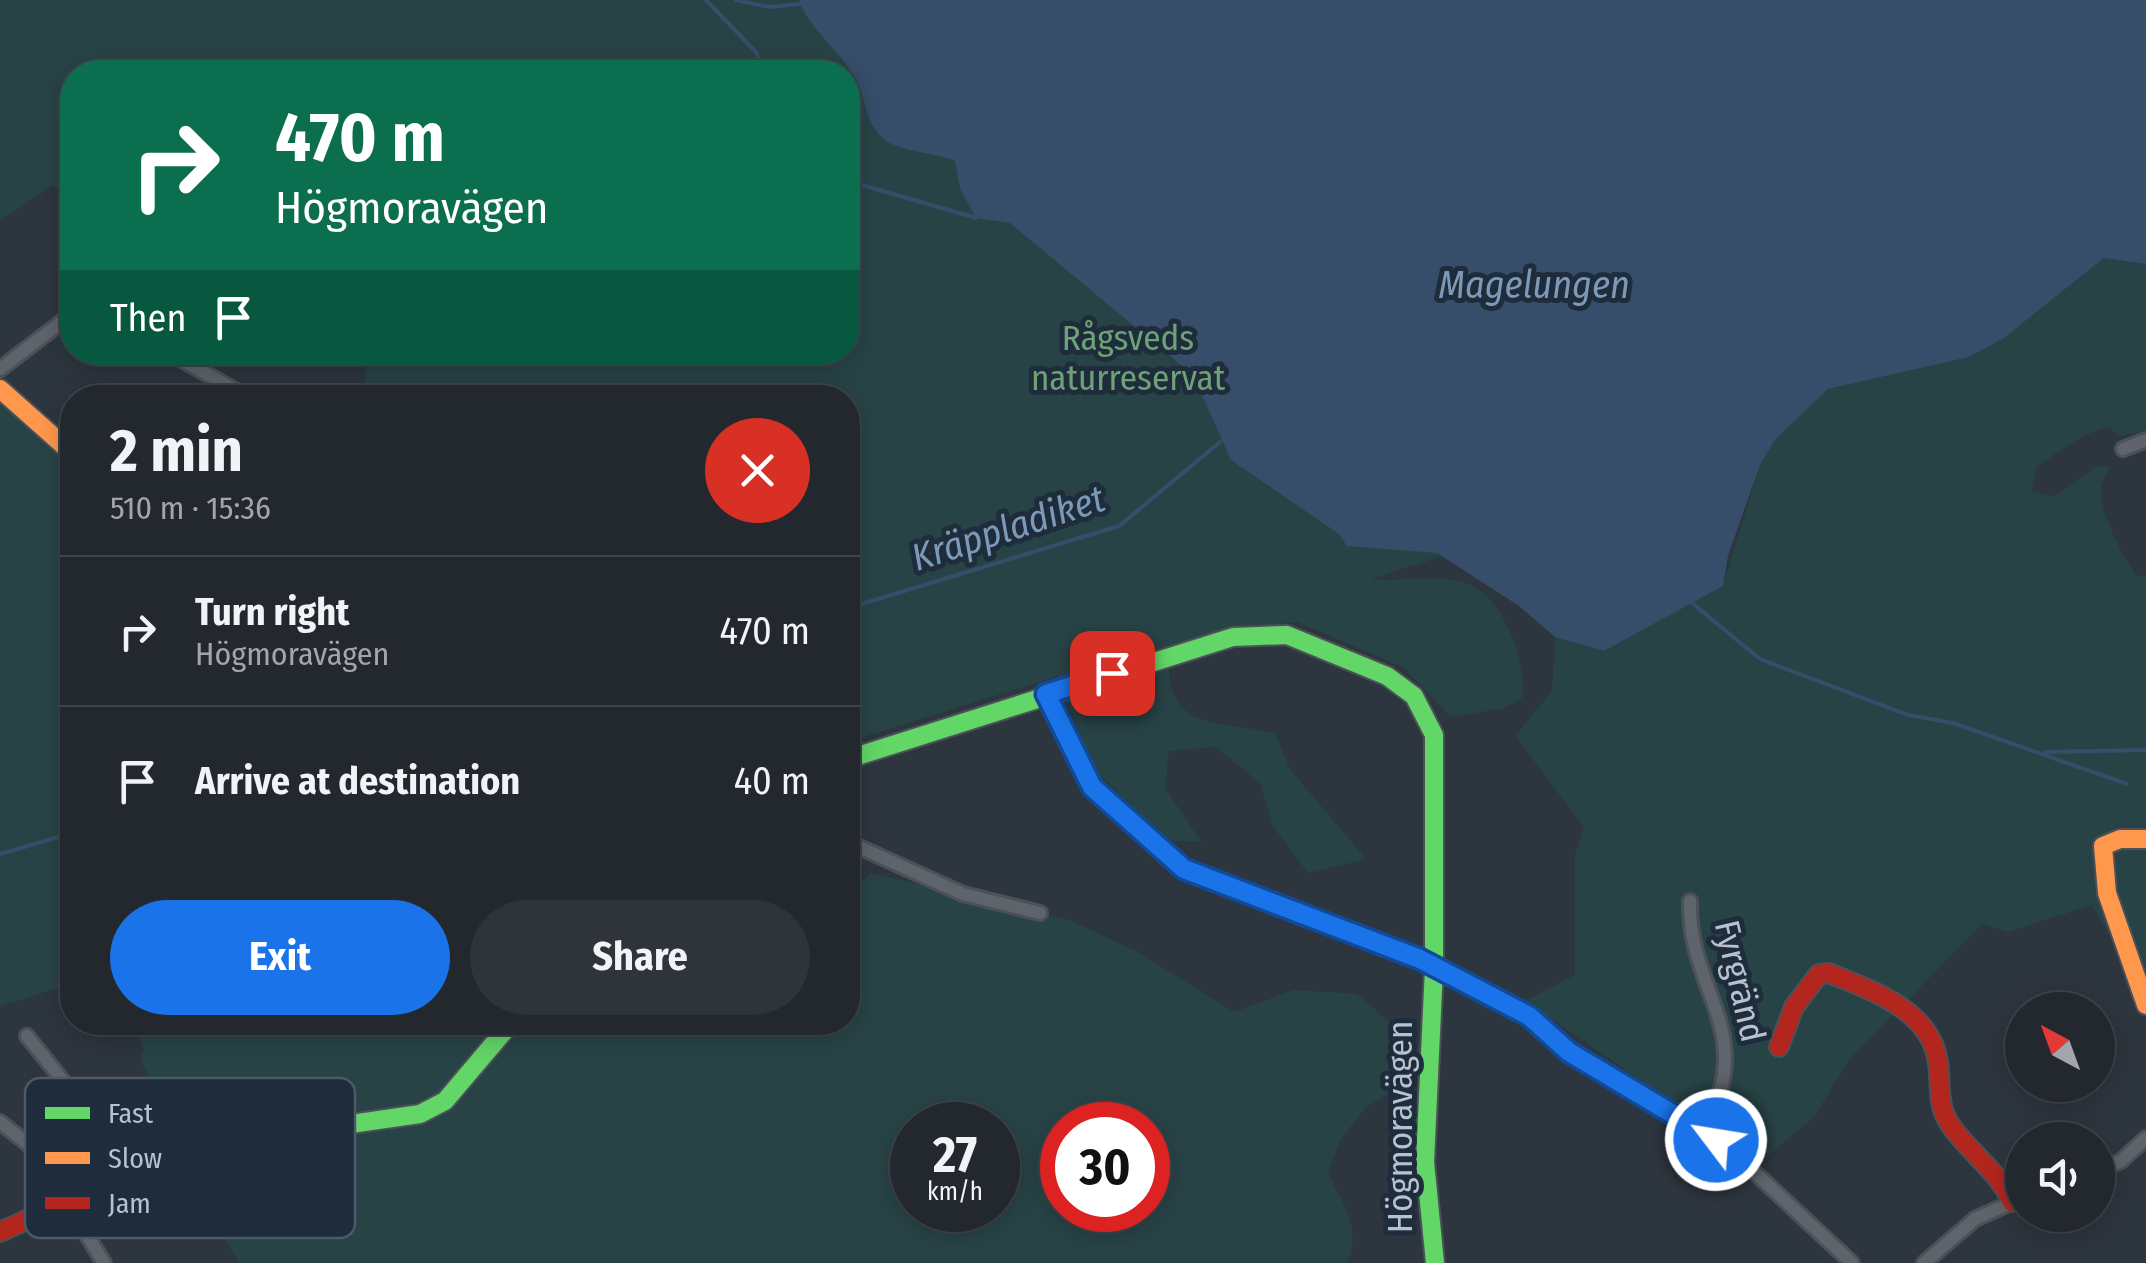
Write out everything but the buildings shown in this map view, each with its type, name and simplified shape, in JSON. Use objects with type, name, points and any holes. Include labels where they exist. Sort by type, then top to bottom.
[{"type":"street","points":[[0,369],[60,323]]},
{"type":"street","points":[[191,365],[226,385]]},
{"type":"street","points":[[0,389],[60,443]]},
{"type":"street","points":[[2123,448],[2146,440]]},
{"type":"street","name":"Högmoravägen","points":[[860,755],[1224,639],[1260,633],[1288,634],[1404,685],[1434,736],[1434,968],[1425,1162],[1435,1263]]},
{"type":"street","points":[[1046,694],[1092,787],[1164,855],[1207,882],[1434,968],[1529,1016],[1569,1052],[1703,1131],[1748,1165],[1852,1263]]},
{"type":"street","points":[[2146,839],[2120,838],[2104,846],[2104,873],[2146,1005]]},
{"type":"street","points":[[860,847],[963,894],[1040,913]]},
{"type":"street","name":"Fyrgränd","points":[[1690,900],[1690,925],[1726,1059],[1725,1086],[1703,1131]]},
{"type":"street","name":"Fyrgränd","points":[[1779,1047],[1787,1020],[1819,974],[1829,972],[1906,1010],[1932,1042],[1940,1099],[1948,1122],[2005,1182]]},
{"type":"street","points":[[355,1123],[420,1114],[445,1100],[501,1035]]},
{"type":"street","points":[[27,1036],[61,1078]]},
{"type":"street","points":[[0,1122],[25,1142]]},
{"type":"street","points":[[2115,1164],[2146,1138]]},
{"type":"street","points":[[1924,1263],[1956,1232],[2005,1206]]},
{"type":"street","points":[[0,1232],[25,1220]]},
{"type":"street","points":[[89,1238],[104,1263]]},
{"type":"green space","name":"Rågsveds naturreservat","points":[[0,0],[1054,0],[1468,548],[1371,579],[1449,579],[1474,587],[1488,598],[1516,646],[1522,698],[1505,708],[1451,717],[1403,667],[1297,622],[1222,630],[1169,648],[1169,675],[1183,709],[1212,722],[1275,733],[1290,769],[1366,859],[1308,873],[1272,825],[1261,784],[1216,747],[1169,751],[1165,788],[1201,841],[1175,841],[1161,834],[1092,767],[1058,676],[860,738],[860,385],[365,385],[366,365],[860,365],[860,60],[60,60],[60,190],[52,186],[0,221]]},
{"type":"green space","points":[[2104,258],[2146,264],[2146,431],[2122,436],[2107,427],[2083,436],[2037,466],[2031,491],[2054,497],[2097,466],[2110,467],[2101,489],[2104,509],[2138,577],[2146,575],[2146,994],[2092,905],[2008,932],[1982,924],[1848,1061],[1814,1117],[1761,1162],[1525,1001],[1575,975],[1575,855],[1584,828],[1515,736],[1552,691],[1555,637],[1604,651],[1723,586],[1760,465],[1775,440],[1828,389],[1969,357],[2004,338]]},
{"type":"green space","points":[[0,401],[60,454],[60,988],[0,1006]]},
{"type":"green space","points":[[871,873],[1069,920],[1136,951],[1234,1012],[1294,990],[1357,994],[1421,1049],[1404,1084],[1366,1107],[1341,1139],[1328,1173],[1352,1228],[1353,1240],[1346,1263],[239,1263],[225,1238],[355,1238],[355,1078],[150,1078],[141,1060],[144,1049],[136,1035],[860,1035],[860,884]]},
{"type":"water","name":"Magelungen","points":[[799,0],[2146,0],[2146,264],[2104,258],[2004,338],[1969,357],[1828,389],[1775,440],[1760,465],[1728,556],[1723,586],[1604,651],[1555,637],[1519,606],[1437,553],[1347,546],[1339,534],[1231,460],[1193,375],[1010,223],[976,218],[960,188],[955,161],[903,148],[880,136],[860,90],[860,60],[843,60]]},
{"type":"waterway","points":[[706,0],[756,52],[759,60]]},
{"type":"waterway","points":[[736,0],[769,7],[800,4]]},
{"type":"waterway","points":[[860,184],[976,218]]},
{"type":"waterway","name":"Kräppladiket","points":[[860,604],[1119,526],[1220,442]]},
{"type":"waterway","points":[[1692,603],[1760,659],[1908,715],[1953,723],[2127,784]]},
{"type":"waterway","points":[[2046,752],[2146,750]]},
{"type":"waterway","name":"Kräppladiket","points":[[0,854],[60,836]]},
{"type":"traffic: fast","points":[[860,755],[1233,637],[1287,635],[1387,676],[1414,696],[1434,735],[1434,968],[1425,1162],[1435,1263]]},
{"type":"traffic: fast","points":[[355,1123],[420,1114],[445,1101],[501,1035]]},
{"type":"traffic: slow","points":[[0,389],[60,442]]},
{"type":"traffic: slow","points":[[2146,839],[2120,839],[2103,846],[2107,893],[2146,1005]]},
{"type":"traffic: jam","points":[[1779,1047],[1794,1007],[1819,974],[1829,973],[1897,1004],[1924,1028],[1933,1044],[1941,1101],[1949,1123],[2005,1191]]},
{"type":"traffic: jam","points":[[0,1232],[25,1221]]},
{"type":"route","points":[[1112,673],[1046,694],[1092,787],[1164,855],[1207,882],[1420,959],[1529,1016],[1569,1052],[1716,1140]]}]
